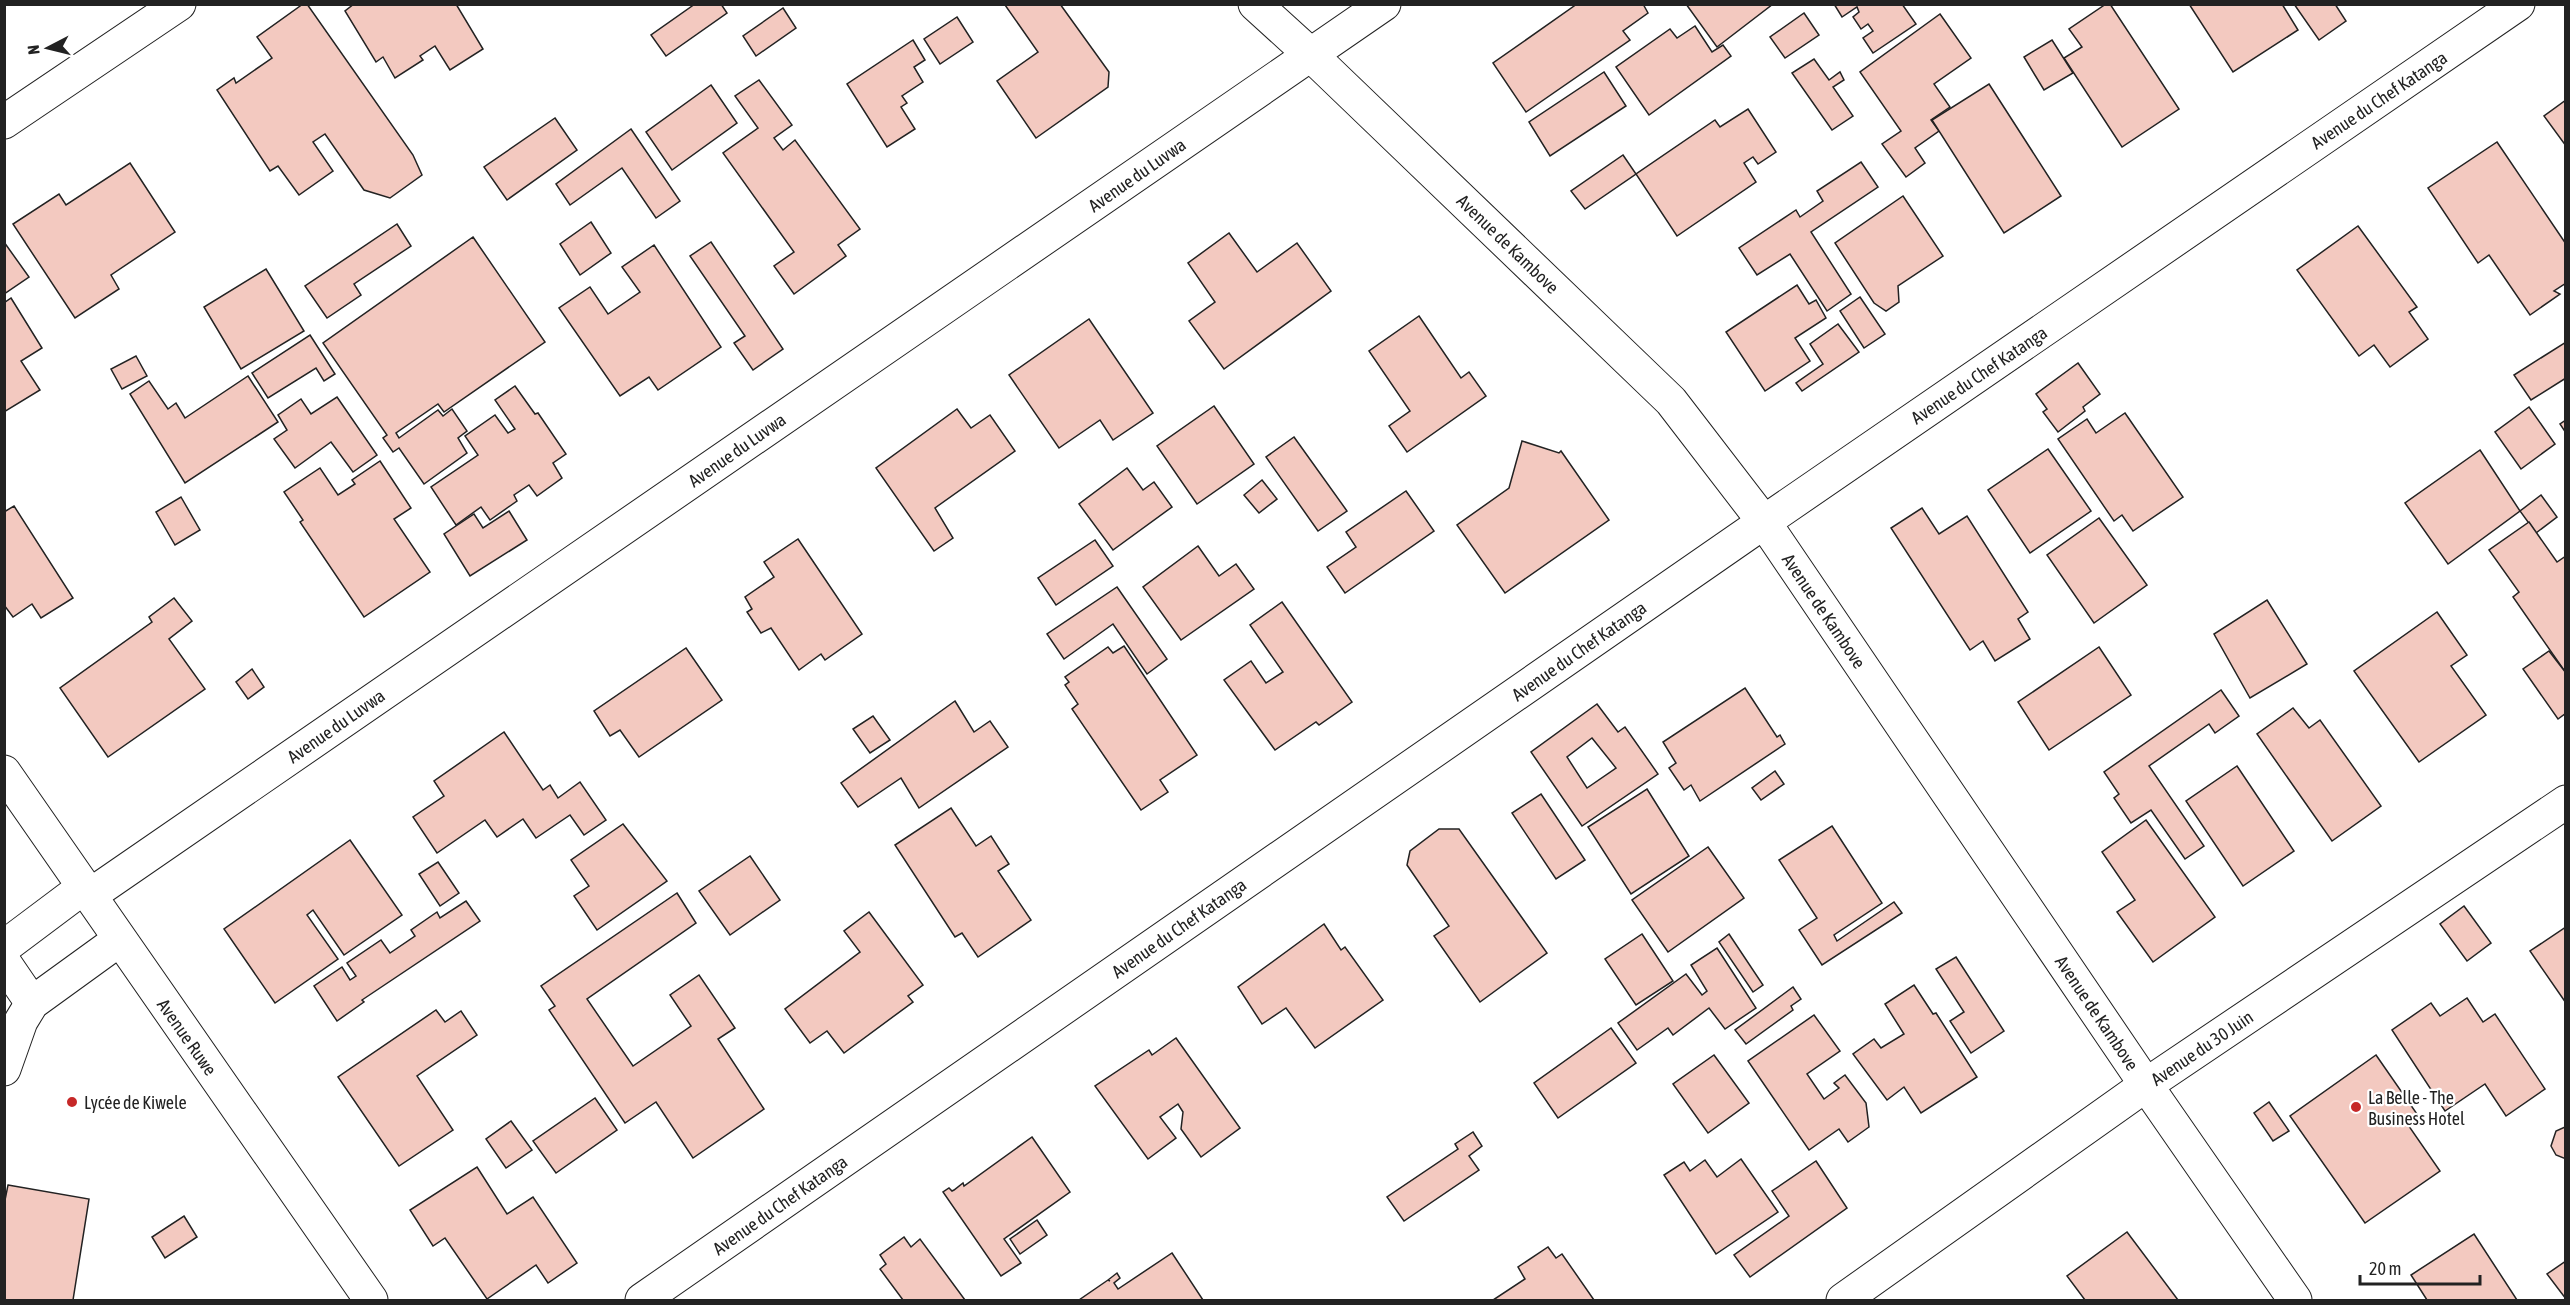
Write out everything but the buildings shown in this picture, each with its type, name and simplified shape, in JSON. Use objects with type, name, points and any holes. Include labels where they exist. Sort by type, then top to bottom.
[{"type":"street","points":[[4,122],[179,4]]},
{"type":"street","name":"Avenue de Kambove","points":[[1255,4],[1671,401],[1764,522],[2146,1085],[2295,1300]]},
{"type":"street","name":"Avenue du Luvwa","points":[[4,947],[1384,4]]},
{"type":"street","name":"Avenue du Chef Katanga","points":[[642,1300],[1764,522],[2518,4]]},
{"type":"street","name":"Avenue Ruwe","points":[[4,772],[371,1300]]},
{"type":"street","name":"Avenue du 30 Juin","points":[[1843,1300],[2146,1085],[2565,802]]},
{"type":"street","points":[[4,1069],[21,1021],[32,1003],[119,940]]},
{"type":"street","points":[[4,962],[32,1003]]},
{"type":"place","name":"Lycée de Kiwele","points":[[72,1102]]},
{"type":"place","name":"La Belle - The Business Hotel","points":[[2356,1107]]}]
